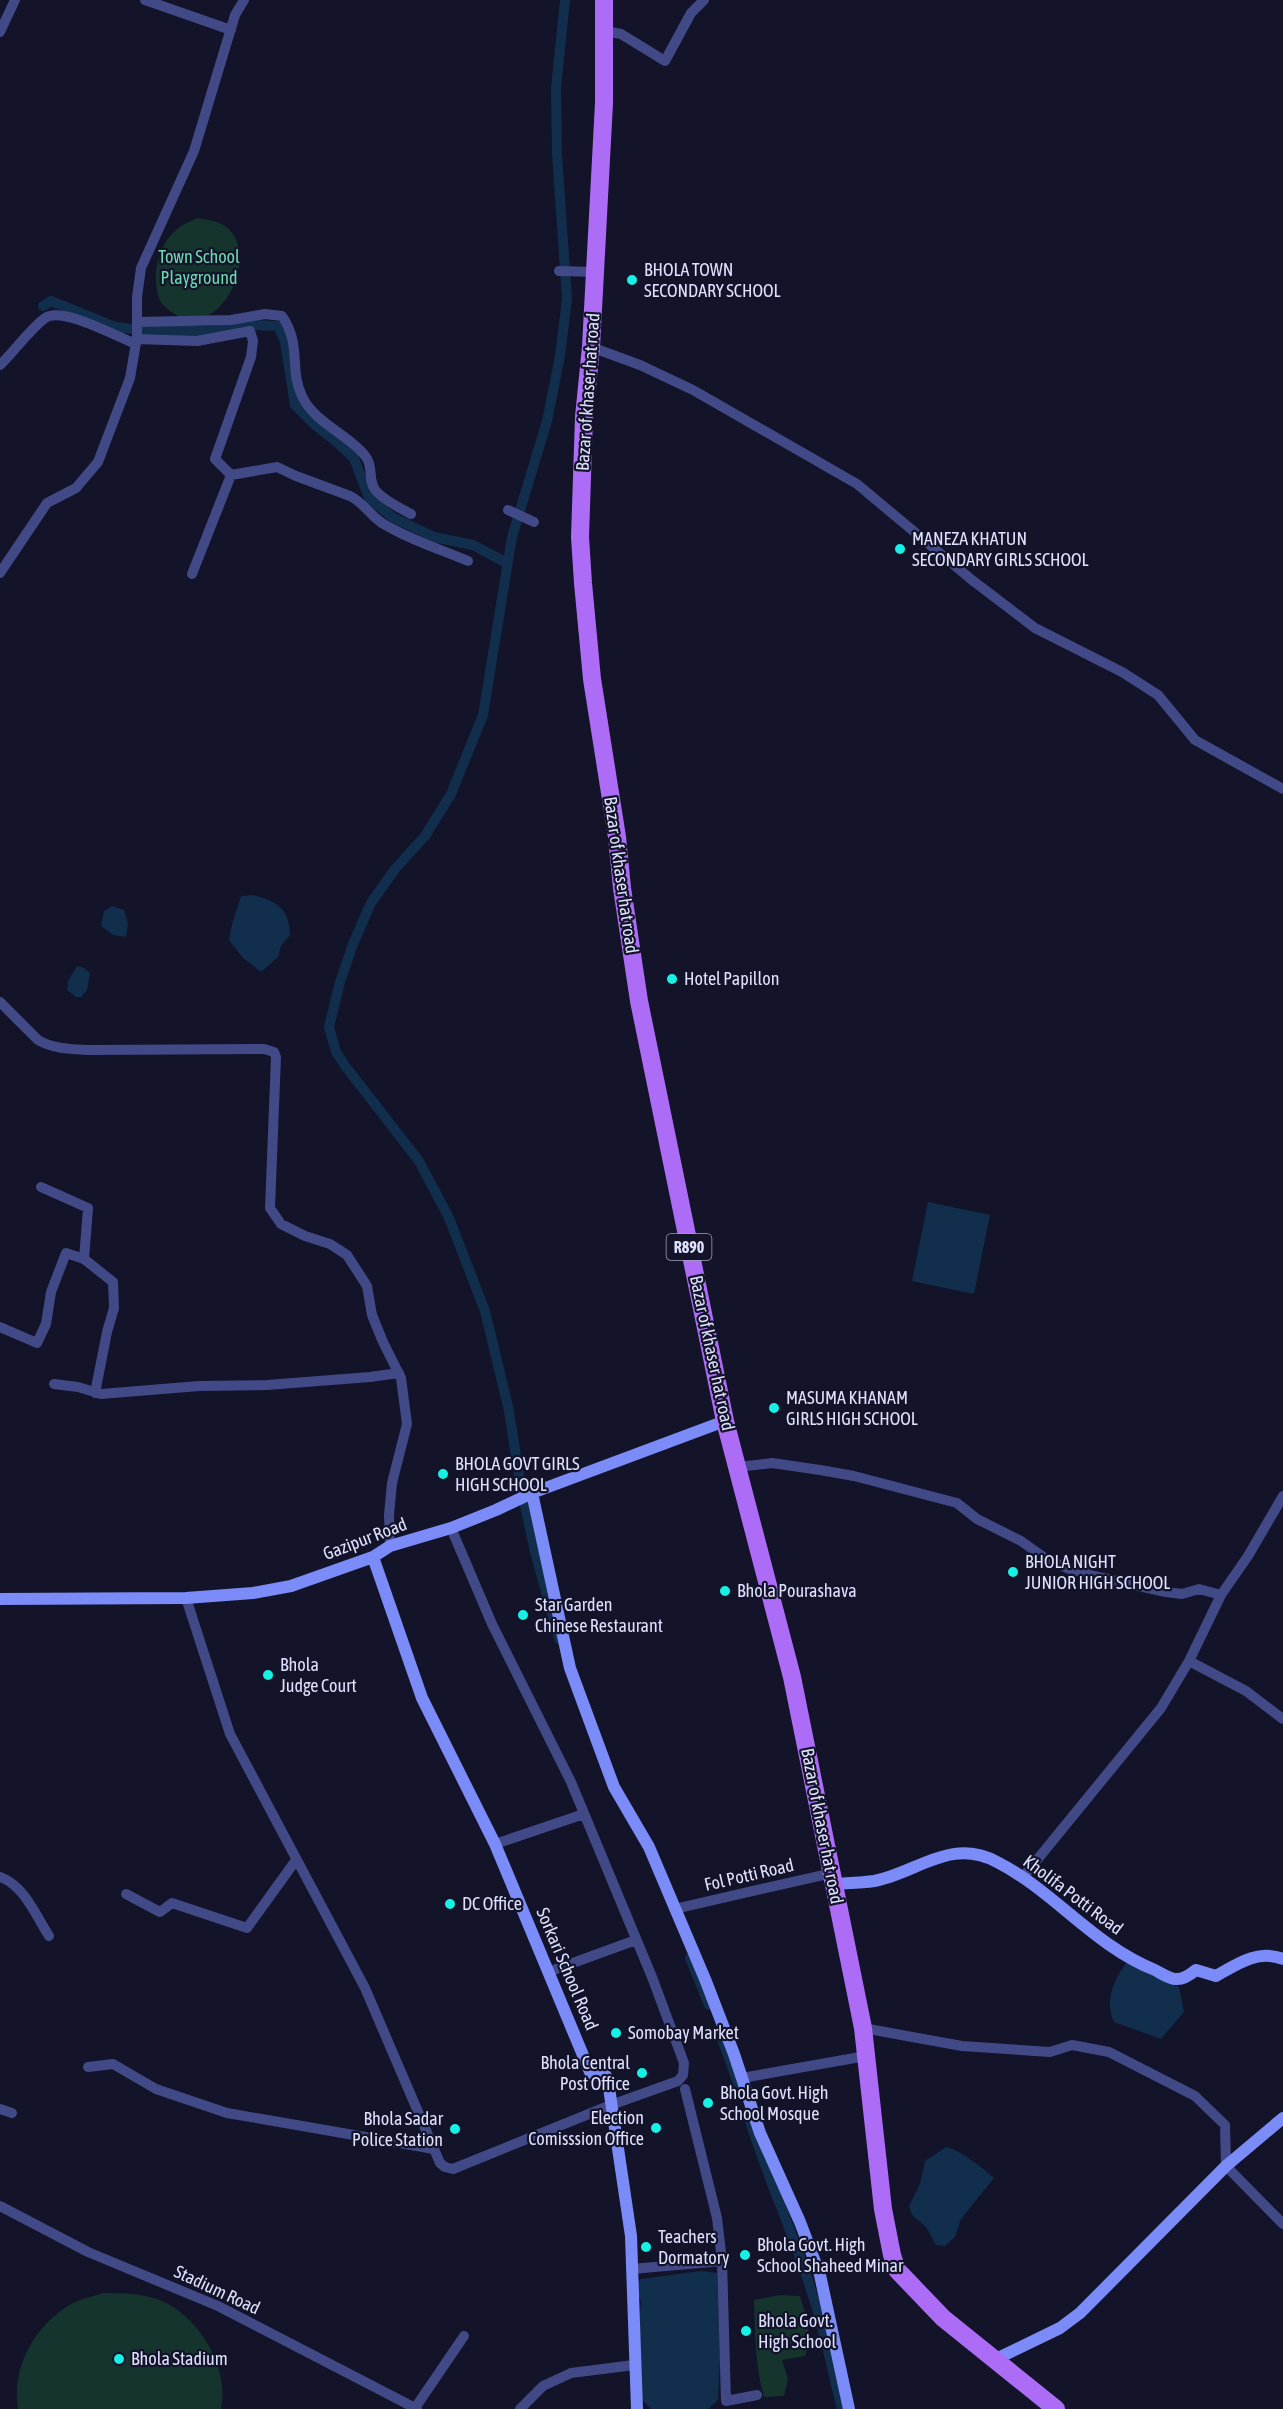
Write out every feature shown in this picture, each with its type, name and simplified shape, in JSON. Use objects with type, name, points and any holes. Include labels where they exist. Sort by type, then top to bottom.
[{"type":"main road","name":"Bazar of khaser hat road","points":[[604,0],[604,103],[590,272],[591,347],[584,417],[580,537],[582,583],[592,679],[617,837],[622,888],[639,1001],[725,1422],[792,1677],[863,2028],[883,2209],[892,2255],[897,2270],[943,2318],[1056,2409]]},
{"type":"street","points":[[0,32],[15,0]]},
{"type":"street","points":[[145,0],[231,30]]},
{"type":"street","points":[[0,573],[47,503],[76,488],[98,462],[130,378],[136,340],[137,297],[141,268],[158,225],[194,151],[235,15],[244,0]]},
{"type":"street","points":[[605,30],[621,34],[665,61],[691,13],[704,0]]},
{"type":"street","points":[[560,271],[590,272]]},
{"type":"street","points":[[0,365],[46,317],[57,314],[78,319],[136,340],[197,341],[250,331],[253,341],[250,357],[215,459],[231,475]]},
{"type":"street","points":[[137,321],[231,320],[265,314],[282,316],[291,329],[302,397],[324,422],[365,456],[371,484],[377,493],[411,514]]},
{"type":"street","points":[[591,347],[640,365],[693,390],[857,484],[972,580],[1035,628],[1122,672],[1158,695],[1196,740],[1283,789]]},
{"type":"street","points":[[231,475],[277,467],[296,477],[357,499],[382,522],[410,537],[468,561]]},
{"type":"street","points":[[192,574],[231,475]]},
{"type":"street","points":[[508,510],[534,522]]},
{"type":"street","points":[[0,1002],[38,1040],[62,1048],[89,1050],[264,1049],[274,1052],[276,1057],[270,1208],[281,1224],[330,1244],[347,1255],[367,1286],[372,1315],[399,1372],[407,1409],[407,1424],[392,1483],[389,1515],[390,1546]]},
{"type":"street","points":[[41,1187],[88,1208],[84,1259]]},
{"type":"street","points":[[0,1327],[37,1343],[46,1324],[51,1292],[66,1253],[84,1259],[112,1282],[114,1308],[95,1393]]},
{"type":"street","points":[[54,1384],[78,1387],[101,1394],[200,1386],[277,1384],[370,1377],[399,1372]]},
{"type":"street","name":"Gazipur Road","points":[[0,1599],[186,1598],[253,1593],[291,1586],[373,1557],[390,1546],[451,1528],[532,1493],[725,1422]]},
{"type":"street","points":[[738,1467],[772,1463],[820,1470],[854,1476],[957,1503],[977,1519],[1069,1569],[1166,1592],[1182,1594],[1199,1589],[1221,1595]]},
{"type":"street","points":[[532,1493],[570,1668],[614,1787],[649,1847],[705,1979],[760,2133],[800,2222],[820,2275],[849,2409]]},
{"type":"street","points":[[1023,1877],[1161,1708],[1189,1661],[1221,1595],[1248,1556],[1283,1496]]},
{"type":"street","points":[[186,1598],[230,1734],[365,1988],[440,2163],[453,2169],[611,2105],[665,2087],[678,2081],[683,2075],[684,2063],[571,1782],[492,1624],[451,1528]]},
{"type":"street","name":"Sorkari School Road","points":[[373,1557],[422,1698],[495,1844],[590,2072],[594,2075],[606,2076],[631,2236],[637,2409]]},
{"type":"street","points":[[1189,1661],[1246,1691],[1283,1719]]},
{"type":"street","points":[[495,1844],[584,1814]]},
{"type":"street","name":"Kholifa Potti Road","points":[[832,1878],[875,1881],[941,1855],[957,1854],[995,1860],[1023,1877],[1109,1945],[1138,1964],[1175,1979],[1187,1976],[1196,1970],[1216,1977],[1239,1963],[1257,1956],[1269,1954],[1283,1959]]},
{"type":"street","points":[[126,1894],[160,1912],[172,1903],[247,1929],[296,1860]]},
{"type":"street","points":[[0,1877],[11,1881],[30,1904],[49,1936]]},
{"type":"street","name":"Fol Potti Road","points":[[674,1909],[832,1878]]},
{"type":"street","points":[[549,1972],[636,1940]]},
{"type":"street","points":[[863,2028],[962,2046],[1050,2052],[1072,2045],[1109,2052],[1195,2096],[1225,2126],[1226,2166],[1283,2224]]},
{"type":"street","points":[[742,2079],[866,2056]]},
{"type":"street","points":[[88,2067],[113,2064],[156,2089],[227,2113],[434,2150]]},
{"type":"street","points":[[685,2089],[717,2218],[722,2261],[726,2401],[757,2395]]},
{"type":"street","points":[[0,2109],[12,2113]]},
{"type":"street","points":[[994,2360],[1059,2328],[1080,2313],[1226,2166],[1283,2118]]},
{"type":"street","name":"Stadium Road","points":[[0,2206],[88,2252],[218,2306],[416,2408]]},
{"type":"street","points":[[632,2269],[722,2261]]},
{"type":"street","points":[[416,2408],[464,2336]]},
{"type":"street","points":[[520,2409],[543,2386],[571,2373],[634,2365]]},
{"type":"green space","name":"Town School Playground","points":[[199,218],[217,222],[232,232],[239,248],[239,266],[234,285],[224,302],[211,314],[194,319],[176,315],[162,304],[158,295],[156,270],[158,259],[169,238],[177,229]]},
{"type":"green space","name":"Bhola Stadium","points":[[102,2293],[132,2294],[155,2298],[176,2309],[188,2319],[209,2346],[216,2361],[223,2393],[221,2409],[18,2409],[18,2378],[28,2349],[37,2335],[47,2323],[71,2304]]},
{"type":"green space","points":[[780,2295],[800,2296],[808,2326],[807,2348],[805,2356],[782,2360],[788,2379],[784,2396],[764,2397],[757,2361],[754,2300]]},
{"type":"water","points":[[253,895],[269,900],[280,907],[287,918],[290,935],[281,946],[278,957],[261,972],[243,958],[229,940],[241,896]]},
{"type":"water","points":[[112,906],[124,910],[128,924],[126,937],[113,935],[101,926],[104,911]]},
{"type":"water","points":[[77,966],[83,967],[90,973],[87,990],[81,997],[76,997],[67,990],[68,981]]},
{"type":"water","points":[[928,1202],[990,1215],[974,1294],[912,1281]]},
{"type":"water","points":[[1126,1963],[1179,1987],[1184,2012],[1161,2039],[1114,2022],[1110,1999],[1118,1976]]},
{"type":"water","points":[[946,2147],[964,2155],[994,2178],[961,2219],[955,2237],[945,2246],[936,2245],[926,2227],[912,2215],[909,2206],[920,2184],[925,2161]]},
{"type":"water","points":[[701,2271],[717,2273],[720,2357],[718,2400],[708,2409],[651,2409],[639,2396],[638,2334],[641,2302],[635,2284],[641,2279]]},
{"type":"waterway","points":[[559,1639],[535,1552],[520,1482],[509,1411],[485,1311],[449,1218],[419,1161],[346,1067],[336,1052],[329,1027],[340,982],[371,903],[395,869],[425,836],[451,794],[483,715],[512,537],[547,421],[560,356],[567,299],[557,154],[556,88],[565,0]]},
{"type":"waterway","points":[[43,306],[51,301],[115,327],[153,331],[214,331],[254,325],[278,326],[285,342],[295,405],[354,458],[369,498],[392,517],[434,537],[473,545],[507,563]]},
{"type":"waterway","points":[[690,1958],[709,2005]]},
{"type":"waterway","points":[[721,2036],[738,2083]]},
{"type":"waterway","points":[[750,2121],[817,2307],[842,2409]]},
{"type":"place","name":"BHOLA TOWN SECONDARY SCHOOL","points":[[632,280]]},
{"type":"place","name":"MANEZA KHATUN SECONDARY GIRLS SCHOOL","points":[[900,549]]},
{"type":"place","name":"Hotel Papillon","points":[[672,979]]},
{"type":"place","name":"MASUMA KHANAM GIRLS HIGH SCHOOL","points":[[774,1408]]},
{"type":"place","name":"BHOLA GOVT GIRLS HIGH SCHOOL","points":[[443,1474]]},
{"type":"place","name":"BHOLA NIGHT JUNIOR HIGH SCHOOL","points":[[1013,1572]]},
{"type":"place","name":"Bhola Pourashava","points":[[725,1591]]},
{"type":"place","name":"Star Garden Chinese Restaurant","points":[[523,1615]]},
{"type":"place","name":"Bhola Judge Court","points":[[268,1675]]},
{"type":"place","name":"DC Office","points":[[450,1904]]},
{"type":"place","name":"Somobay Market","points":[[616,2033]]},
{"type":"place","name":"Bhola Central Post Office","points":[[642,2073]]},
{"type":"place","name":"Bhola Govt. High School Mosque","points":[[708,2103]]},
{"type":"place","name":"Election Comisssion Office","points":[[656,2128]]},
{"type":"place","name":"Bhola Sadar Police Station","points":[[455,2129]]},
{"type":"place","name":"Teachers Dormatory","points":[[646,2247]]},
{"type":"place","name":"Bhola Govt. High School Shaheed Minar","points":[[745,2255]]},
{"type":"place","name":"Bhola Govt. High School","points":[[746,2331]]},
{"type":"place","name":"Bhola Stadium","points":[[119,2359]]}]
